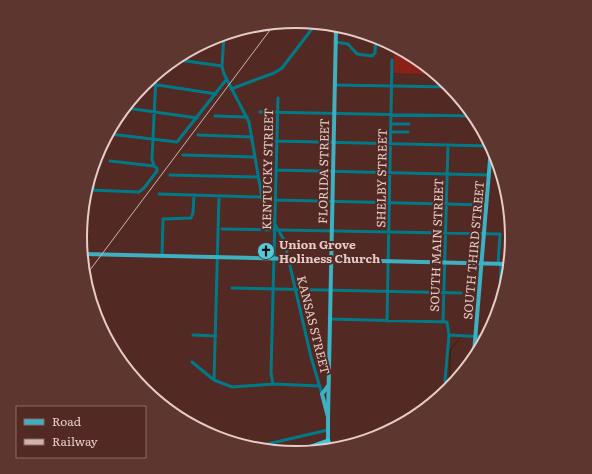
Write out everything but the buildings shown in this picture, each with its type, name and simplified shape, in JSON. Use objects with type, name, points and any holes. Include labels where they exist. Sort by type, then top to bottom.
[{"type":"main road","name":"FLORIDA STREET","points":[[328,417],[336,32]]},
{"type":"main road","name":"SOUTH THIRD STREET","points":[[474,346],[491,162]]},
{"type":"main road","points":[[87,254],[503,264]]},
{"type":"main road","points":[[322,394],[328,386]]},
{"type":"main road","name":"KANSAS STREET","points":[[322,394],[328,417],[328,443]]},
{"type":"street","points":[[231,89],[274,73],[282,68],[312,28]]},
{"type":"street","name":"KANSAS STREET","points":[[223,41],[222,66],[226,80],[247,117],[252,137],[260,197],[266,210],[280,230],[284,240],[294,289],[322,394]]},
{"type":"street","points":[[335,42],[348,44],[357,54],[372,56],[375,53],[376,44]]},
{"type":"street","name":"SHELBY STREET","points":[[387,321],[392,60]]},
{"type":"street","points":[[184,61],[222,66]]},
{"type":"street","points":[[114,134],[177,142],[226,80]]},
{"type":"street","points":[[156,167],[152,159],[155,84],[216,94]]},
{"type":"street","points":[[335,85],[442,87]]},
{"type":"street","name":"KENTUCKY STREET","points":[[273,384],[271,373],[278,98]]},
{"type":"street","points":[[131,109],[197,118]]},
{"type":"street","points":[[260,112],[466,116]]},
{"type":"street","points":[[214,116],[247,117]]},
{"type":"street","points":[[391,124],[409,124]]},
{"type":"street","points":[[391,132],[408,132]]},
{"type":"street","points":[[198,136],[252,137]]},
{"type":"street","points":[[276,141],[483,146]]},
{"type":"street","name":"SOUTH MAIN STREET","points":[[447,382],[449,324],[443,322],[448,145]]},
{"type":"street","points":[[183,155],[255,157]]},
{"type":"street","points":[[110,161],[156,167]]},
{"type":"street","points":[[92,190],[139,192],[144,188],[156,167]]},
{"type":"street","points":[[276,170],[490,175]]},
{"type":"street","points":[[170,175],[258,177]]},
{"type":"street","points":[[159,194],[260,197]]},
{"type":"street","points":[[162,256],[163,219],[191,218],[193,213],[194,195]]},
{"type":"street","points":[[214,380],[219,196]]},
{"type":"street","points":[[275,200],[487,205]]},
{"type":"street","points":[[222,229],[500,234],[500,284]]},
{"type":"street","points":[[232,288],[461,293]]},
{"type":"street","points":[[329,320],[443,322]]},
{"type":"street","points":[[193,335],[216,336]]},
{"type":"street","points":[[449,335],[479,337]]},
{"type":"street","points":[[192,362],[214,380],[232,386],[273,384],[320,386]]},
{"type":"street","points":[[268,444],[328,430]]},
{"type":"shaded area","points":[[394,53],[412,63],[427,74],[394,73]]},
{"type":"waterway","points":[[450,378],[450,350],[460,338]]},
{"type":"railway","points":[[90,270],[270,30]]},
{"type":"place","name":"Union Grove Holiness Church","points":[[266,251]]}]
